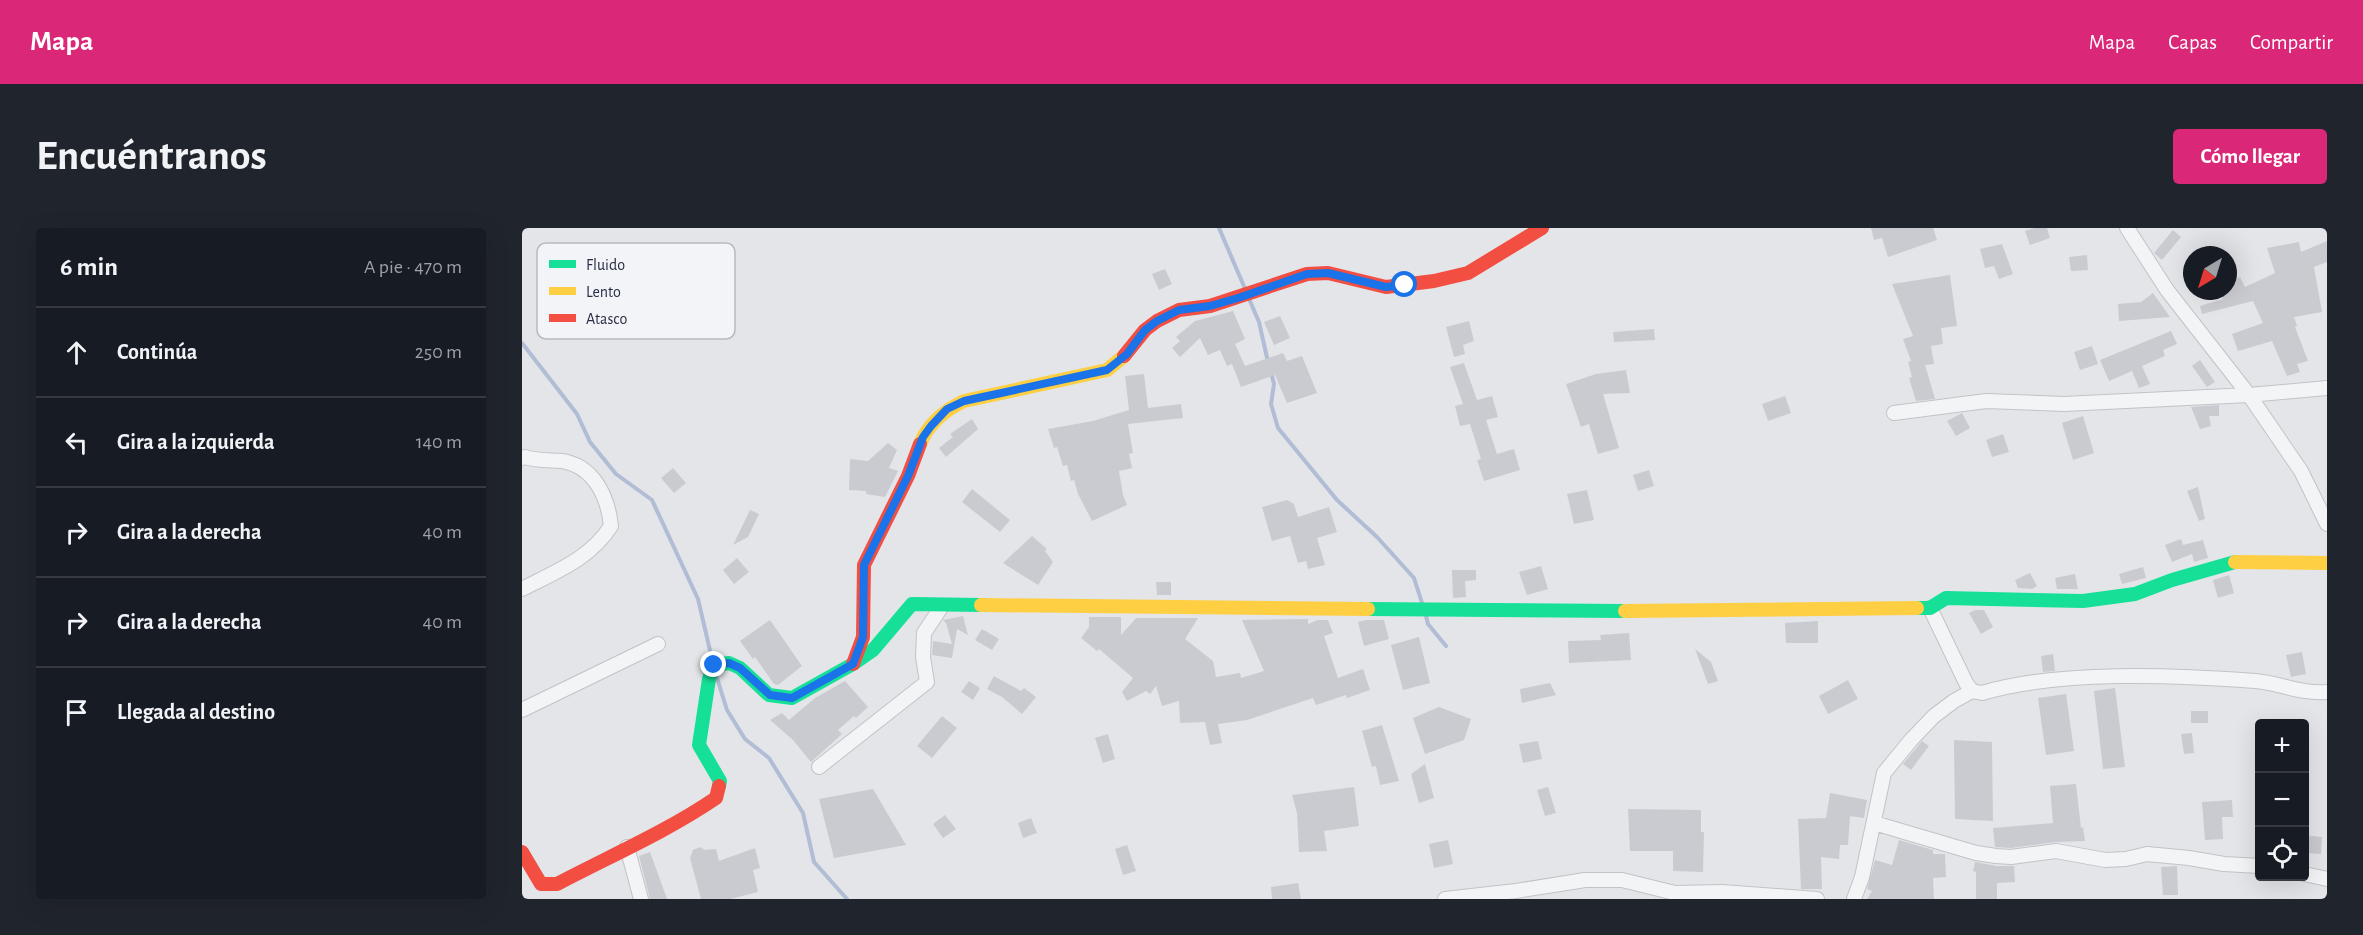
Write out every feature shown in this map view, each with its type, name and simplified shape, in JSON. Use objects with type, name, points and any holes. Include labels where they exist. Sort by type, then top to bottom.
[{"type":"street","points":[[853,664],[863,637],[864,565],[908,476],[923,437],[947,409],[964,401],[1107,370],[1127,354],[1145,330],[1179,310],[1210,306],[1307,274],[1328,273],[1386,287],[1434,281],[1468,273],[1542,228]]},
{"type":"street","points":[[2127,228],[2168,290],[2249,395],[2301,471],[2327,524]]},
{"type":"street","points":[[1894,413],[1986,401],[2064,404],[2249,395],[2327,388]]},
{"type":"street","points":[[522,458],[566,462],[581,467],[594,479],[602,492],[609,510],[611,526],[598,545],[582,558],[522,589]]},
{"type":"street","points":[[522,852],[542,884],[557,884],[679,823],[716,798],[720,781],[699,745],[709,679],[714,665],[729,663],[740,668],[770,695],[792,698],[853,664],[873,650],[912,604],[1571,611],[1930,608],[1946,598],[2083,600],[2135,594],[2172,580],[2237,561],[2324,564],[2327,562]]},
{"type":"street","points":[[819,767],[927,682],[923,657],[924,633],[942,606]]},
{"type":"street","points":[[1930,608],[1960,673],[1972,691]]},
{"type":"street","points":[[522,710],[658,644]]},
{"type":"street","points":[[1854,899],[1862,877],[1884,773],[1934,716],[1972,691],[1982,693],[2050,681],[2090,678],[2180,677],[2259,681],[2291,690],[2327,692]]},
{"type":"street","points":[[1874,823],[1976,853],[1996,856],[2011,857],[2056,851],[2105,860],[2126,859],[2147,854],[2255,866]]},
{"type":"street","points":[[627,847],[641,899]]},
{"type":"street","points":[[2309,875],[2327,879]]},
{"type":"street","points":[[1445,899],[1585,880],[1622,880],[1675,893],[1722,892],[1817,899]]},
{"type":"building","points":[[1871,228],[1933,228],[1937,240],[1888,257],[1882,238],[1874,240]]},
{"type":"building","points":[[2047,228],[2050,238],[2030,245],[2025,231]]},
{"type":"building","points":[[2173,230],[2181,237],[2162,260],[2154,253]]},
{"type":"building","points":[[2327,241],[2327,262],[2314,267],[2322,312],[2294,317],[2297,326],[2295,327],[2308,361],[2297,364],[2300,372],[2287,376],[2272,341],[2238,351],[2232,334],[2263,323],[2253,301],[2202,314],[2200,306],[2220,300],[2237,300],[2237,278],[2240,277],[2245,287],[2275,273],[2267,248],[2299,242],[2301,252]]},
{"type":"building","points":[[2002,244],[2013,274],[1999,279],[1994,266],[1985,268],[1980,249]]},
{"type":"building","points":[[2087,255],[2088,270],[2071,271],[2069,257]]},
{"type":"building","points":[[1165,269],[1172,284],[1159,290],[1152,274]]},
{"type":"building","points":[[1950,275],[1957,326],[1941,328],[1943,344],[1931,346],[1934,364],[1925,365],[1935,399],[1916,401],[1909,378],[1912,377],[1908,362],[1911,361],[1903,339],[1913,336],[1892,284]]},
{"type":"building","points":[[2153,293],[2170,317],[2119,321],[2118,304],[2141,302]]},
{"type":"building","points":[[1233,311],[1245,339],[1235,344],[1245,366],[1283,353],[1287,361],[1302,356],[1317,393],[1287,403],[1275,375],[1241,387],[1232,364],[1227,366],[1220,350],[1208,355],[1200,338],[1180,357],[1172,348],[1180,341],[1176,337],[1195,321]]},
{"type":"building","points":[[1280,316],[1290,338],[1274,345],[1264,322]]},
{"type":"building","points":[[1469,321],[1474,341],[1463,345],[1465,354],[1454,357],[1446,327]]},
{"type":"building","points":[[1654,329],[1655,340],[1614,342],[1613,332]]},
{"type":"building","points":[[2171,331],[2177,344],[2163,350],[2165,356],[2142,366],[2150,384],[2139,388],[2132,371],[2109,381],[2100,360]]},
{"type":"building","points":[[2092,346],[2098,364],[2080,370],[2074,352]]},
{"type":"building","points":[[2200,360],[2215,382],[2207,387],[2192,366]]},
{"type":"building","points":[[1464,363],[1477,400],[1492,396],[1498,417],[1486,420],[1497,454],[1514,449],[1520,470],[1484,481],[1477,460],[1481,459],[1470,424],[1460,426],[1455,406],[1463,404],[1450,367]]},
{"type":"building","points":[[1626,370],[1630,393],[1603,394],[1619,448],[1598,454],[1589,424],[1581,427],[1566,384],[1596,374]]},
{"type":"building","points":[[1144,374],[1148,408],[1181,404],[1183,418],[1128,424],[1133,453],[1129,454],[1132,468],[1119,471],[1127,505],[1092,521],[1078,494],[1074,480],[1071,481],[1067,465],[1063,466],[1057,447],[1054,448],[1048,429],[1093,421],[1129,410],[1125,376]]},
{"type":"building","points":[[1785,396],[1791,413],[1768,421],[1762,404]]},
{"type":"building","points":[[2219,405],[2219,416],[2209,416],[2211,426],[2200,429],[2191,407]]},
{"type":"building","points":[[1962,413],[1970,428],[1956,436],[1947,421]]},
{"type":"building","points":[[2083,416],[2094,453],[2073,460],[2062,423]]},
{"type":"building","points":[[972,419],[978,429],[946,457],[939,448],[953,437],[950,434]]},
{"type":"building","points":[[2003,434],[2009,452],[1992,457],[1986,440]]},
{"type":"building","points":[[888,443],[897,450],[889,468],[898,471],[885,497],[866,494],[866,491],[849,490],[850,459],[868,461]]},
{"type":"building","points":[[673,468],[686,483],[674,493],[661,478]]},
{"type":"building","points":[[1649,470],[1654,486],[1638,491],[1633,475]]},
{"type":"building","points":[[2198,487],[2205,519],[2199,521],[2187,491]]},
{"type":"building","points":[[972,489],[1010,520],[1000,532],[962,502]]},
{"type":"building","points":[[1587,490],[1594,520],[1574,524],[1567,494]]},
{"type":"building","points":[[1287,500],[1294,504],[1298,517],[1329,507],[1337,532],[1317,538],[1325,565],[1308,569],[1306,561],[1298,563],[1290,536],[1272,541],[1262,507]]},
{"type":"building","points":[[750,510],[759,514],[748,537],[733,545]]},
{"type":"building","points":[[1032,536],[1047,549],[1045,551],[1053,562],[1038,585],[1003,563]]},
{"type":"building","points":[[2181,539],[2183,545],[2203,540],[2208,558],[2194,562],[2192,554],[2172,562],[2165,545]]},
{"type":"building","points":[[737,558],[749,572],[734,584],[723,570]]},
{"type":"building","points":[[1541,566],[1548,589],[1527,595],[1519,572]]},
{"type":"building","points":[[2143,567],[2146,578],[2122,584],[2119,574]]},
{"type":"building","points":[[1452,570],[1476,570],[1476,580],[1465,581],[1466,597],[1453,598]]},
{"type":"building","points":[[2030,573],[2037,586],[2032,589],[2018,588],[2015,580]]},
{"type":"building","points":[[2075,574],[2078,589],[2057,589],[2055,578]]},
{"type":"building","points":[[2229,575],[2234,593],[2218,598],[2213,580]]},
{"type":"building","points":[[1156,582],[1171,582],[1171,595],[1157,595]]},
{"type":"building","points":[[1984,610],[1993,627],[1981,634],[1969,613]]},
{"type":"building","points":[[963,616],[968,635],[957,629],[952,658],[932,655],[933,641],[952,644],[943,620]]},
{"type":"building","points":[[1089,617],[1121,617],[1121,635],[1136,618],[1198,618],[1185,639],[1213,661],[1216,677],[1240,673],[1241,678],[1264,671],[1242,620],[1308,619],[1308,624],[1318,620],[1328,620],[1333,633],[1324,636],[1338,678],[1363,669],[1370,690],[1316,705],[1313,698],[1247,720],[1218,724],[1222,743],[1210,745],[1205,722],[1180,723],[1179,701],[1162,706],[1156,686],[1150,694],[1146,691],[1127,701],[1122,692],[1133,678],[1099,649],[1097,651],[1081,638],[1089,627]]},
{"type":"building","points":[[770,620],[802,666],[778,685],[774,684],[755,657],[753,659],[740,641]]},
{"type":"building","points":[[1384,620],[1389,639],[1364,646],[1358,622]]},
{"type":"building","points":[[1818,621],[1818,643],[1786,643],[1785,623]]},
{"type":"building","points":[[982,629],[999,639],[992,650],[975,640]]},
{"type":"building","points":[[1629,633],[1631,660],[1569,663],[1568,641],[1601,640],[1600,635]]},
{"type":"building","points":[[1419,637],[1430,683],[1403,690],[1391,645]]},
{"type":"building","points":[[1695,649],[1711,662],[1718,681],[1708,684]]},
{"type":"building","points":[[2302,652],[2306,674],[2291,677],[2286,655]]},
{"type":"building","points":[[2053,654],[2055,671],[2043,672],[2041,656]]},
{"type":"building","points":[[994,676],[1021,691],[1024,688],[1036,697],[1022,714],[1002,697],[987,689]]},
{"type":"building","points":[[1848,680],[1858,699],[1828,714],[1819,696]]},
{"type":"building","points":[[845,681],[868,707],[838,730],[842,734],[811,762],[793,740],[770,720],[782,713],[789,720],[815,698]]},
{"type":"building","points":[[969,681],[980,688],[973,700],[961,692]]},
{"type":"building","points":[[1550,683],[1556,695],[1522,703],[1520,689]]},
{"type":"building","points":[[2115,688],[2125,767],[2103,769],[2094,691]]},
{"type":"building","points":[[2066,694],[2074,751],[2046,755],[2038,698]]},
{"type":"building","points":[[1439,707],[1471,719],[1464,740],[1425,754],[1413,718]]},
{"type":"building","points":[[2191,711],[2208,711],[2208,723],[2191,723]]},
{"type":"building","points":[[942,716],[957,728],[932,758],[917,746]]},
{"type":"building","points":[[1382,725],[1399,781],[1380,785],[1376,766],[1372,767],[1362,731]]},
{"type":"building","points":[[2192,733],[2194,753],[2184,754],[2181,734]]},
{"type":"building","points":[[1108,734],[1115,759],[1103,763],[1095,738]]},
{"type":"building","points":[[1954,740],[1992,742],[1993,821],[1955,819]]},
{"type":"building","points":[[1538,741],[1542,759],[1523,763],[1519,744]]},
{"type":"building","points":[[1922,741],[1929,746],[1911,770],[1903,764]]},
{"type":"building","points":[[1425,764],[1434,798],[1419,803],[1411,774]]},
{"type":"building","points":[[2076,784],[2081,828],[2083,827],[2085,841],[2055,842],[2011,848],[1995,847],[1993,828],[2053,823],[2050,786]]},
{"type":"building","points":[[1354,787],[1359,826],[1324,831],[1327,851],[1299,852],[1297,813],[1292,795]]},
{"type":"building","points":[[1548,787],[1556,813],[1545,816],[1537,790]]},
{"type":"building","points":[[873,789],[906,845],[834,858],[819,799]]},
{"type":"building","points":[[1830,793],[1867,800],[1864,818],[1850,816],[1848,845],[1840,845],[1839,859],[1821,857],[1822,889],[1801,889],[1798,819],[1826,818]]},
{"type":"building","points":[[2232,800],[2233,817],[2222,817],[2223,839],[2205,840],[2202,802]]},
{"type":"building","points":[[1628,809],[1701,810],[1701,832],[1704,832],[1703,872],[1673,871],[1673,851],[1630,851]]},
{"type":"building","points":[[945,815],[956,829],[943,838],[933,824]]},
{"type":"building","points":[[1031,818],[1037,833],[1023,838],[1018,823]]},
{"type":"building","points":[[2309,836],[2322,837],[2321,854],[2309,853]]},
{"type":"building","points":[[1448,840],[1453,864],[1434,868],[1429,844]]},
{"type":"building","points":[[1899,840],[1933,850],[1933,854],[1945,854],[1946,877],[1933,878],[1934,899],[1867,899],[1872,891],[1867,889],[1875,860],[1892,865]]},
{"type":"building","points":[[1127,845],[1136,871],[1123,875],[1115,849]]},
{"type":"building","points":[[700,847],[705,850],[716,849],[719,861],[755,848],[760,868],[753,870],[758,892],[730,899],[701,899],[690,858],[693,850]]},
{"type":"building","points":[[650,852],[667,899],[650,899],[639,856]]},
{"type":"building","points":[[1975,862],[2014,866],[2015,882],[1997,883],[1997,899],[1976,899],[1976,872],[1973,871]]},
{"type":"building","points":[[2177,866],[2178,895],[2163,895],[2161,867]]},
{"type":"building","points":[[1298,883],[1301,899],[1272,899],[1271,887]]},
{"type":"waterway","points":[[1219,228],[1246,291]]},
{"type":"waterway","points":[[1250,301],[1259,322],[1268,362]]},
{"type":"waterway","points":[[522,343],[577,414],[590,442],[616,474],[652,500],[698,599],[712,659]]},
{"type":"waterway","points":[[1271,372],[1274,384],[1271,404],[1278,428],[1337,500],[1377,537],[1414,578],[1422,603]]},
{"type":"waterway","points":[[1426,616],[1428,624],[1446,646]]},
{"type":"waterway","points":[[717,678],[727,710],[745,739],[769,758],[803,813],[814,862],[847,899]]},
{"type":"traffic: fast","points":[[1917,608],[1930,608],[1946,598],[2083,601],[2135,594],[2172,580],[2235,562]]},
{"type":"traffic: fast","points":[[719,786],[720,781],[699,745],[709,679],[714,665],[729,663],[740,668],[769,695],[792,698],[853,664],[873,650],[912,604],[981,605]]},
{"type":"traffic: fast","points":[[1368,609],[1625,611]]},
{"type":"traffic: slow","points":[[920,444],[938,418],[964,401],[1107,370],[1124,356]]},
{"type":"traffic: slow","points":[[2235,562],[2327,563]]},
{"type":"traffic: slow","points":[[981,605],[1368,609]]},
{"type":"traffic: slow","points":[[1625,611],[1917,608]]},
{"type":"traffic: jam","points":[[1124,356],[1145,330],[1179,310],[1210,306],[1307,274],[1328,273],[1386,287],[1434,281],[1468,273],[1542,228]]},
{"type":"traffic: jam","points":[[853,664],[863,637],[864,565],[908,476],[920,444]]},
{"type":"traffic: jam","points":[[522,852],[541,884],[557,884],[658,833],[697,810],[716,798],[719,786]]},
{"type":"route","points":[[714,665],[729,663],[740,668],[770,695],[792,698],[853,664],[863,637],[864,565],[908,476],[923,437],[947,409],[964,401],[1107,370],[1127,354],[1145,330],[1179,310],[1210,306],[1307,274],[1328,273],[1386,287],[1405,285]]}]
